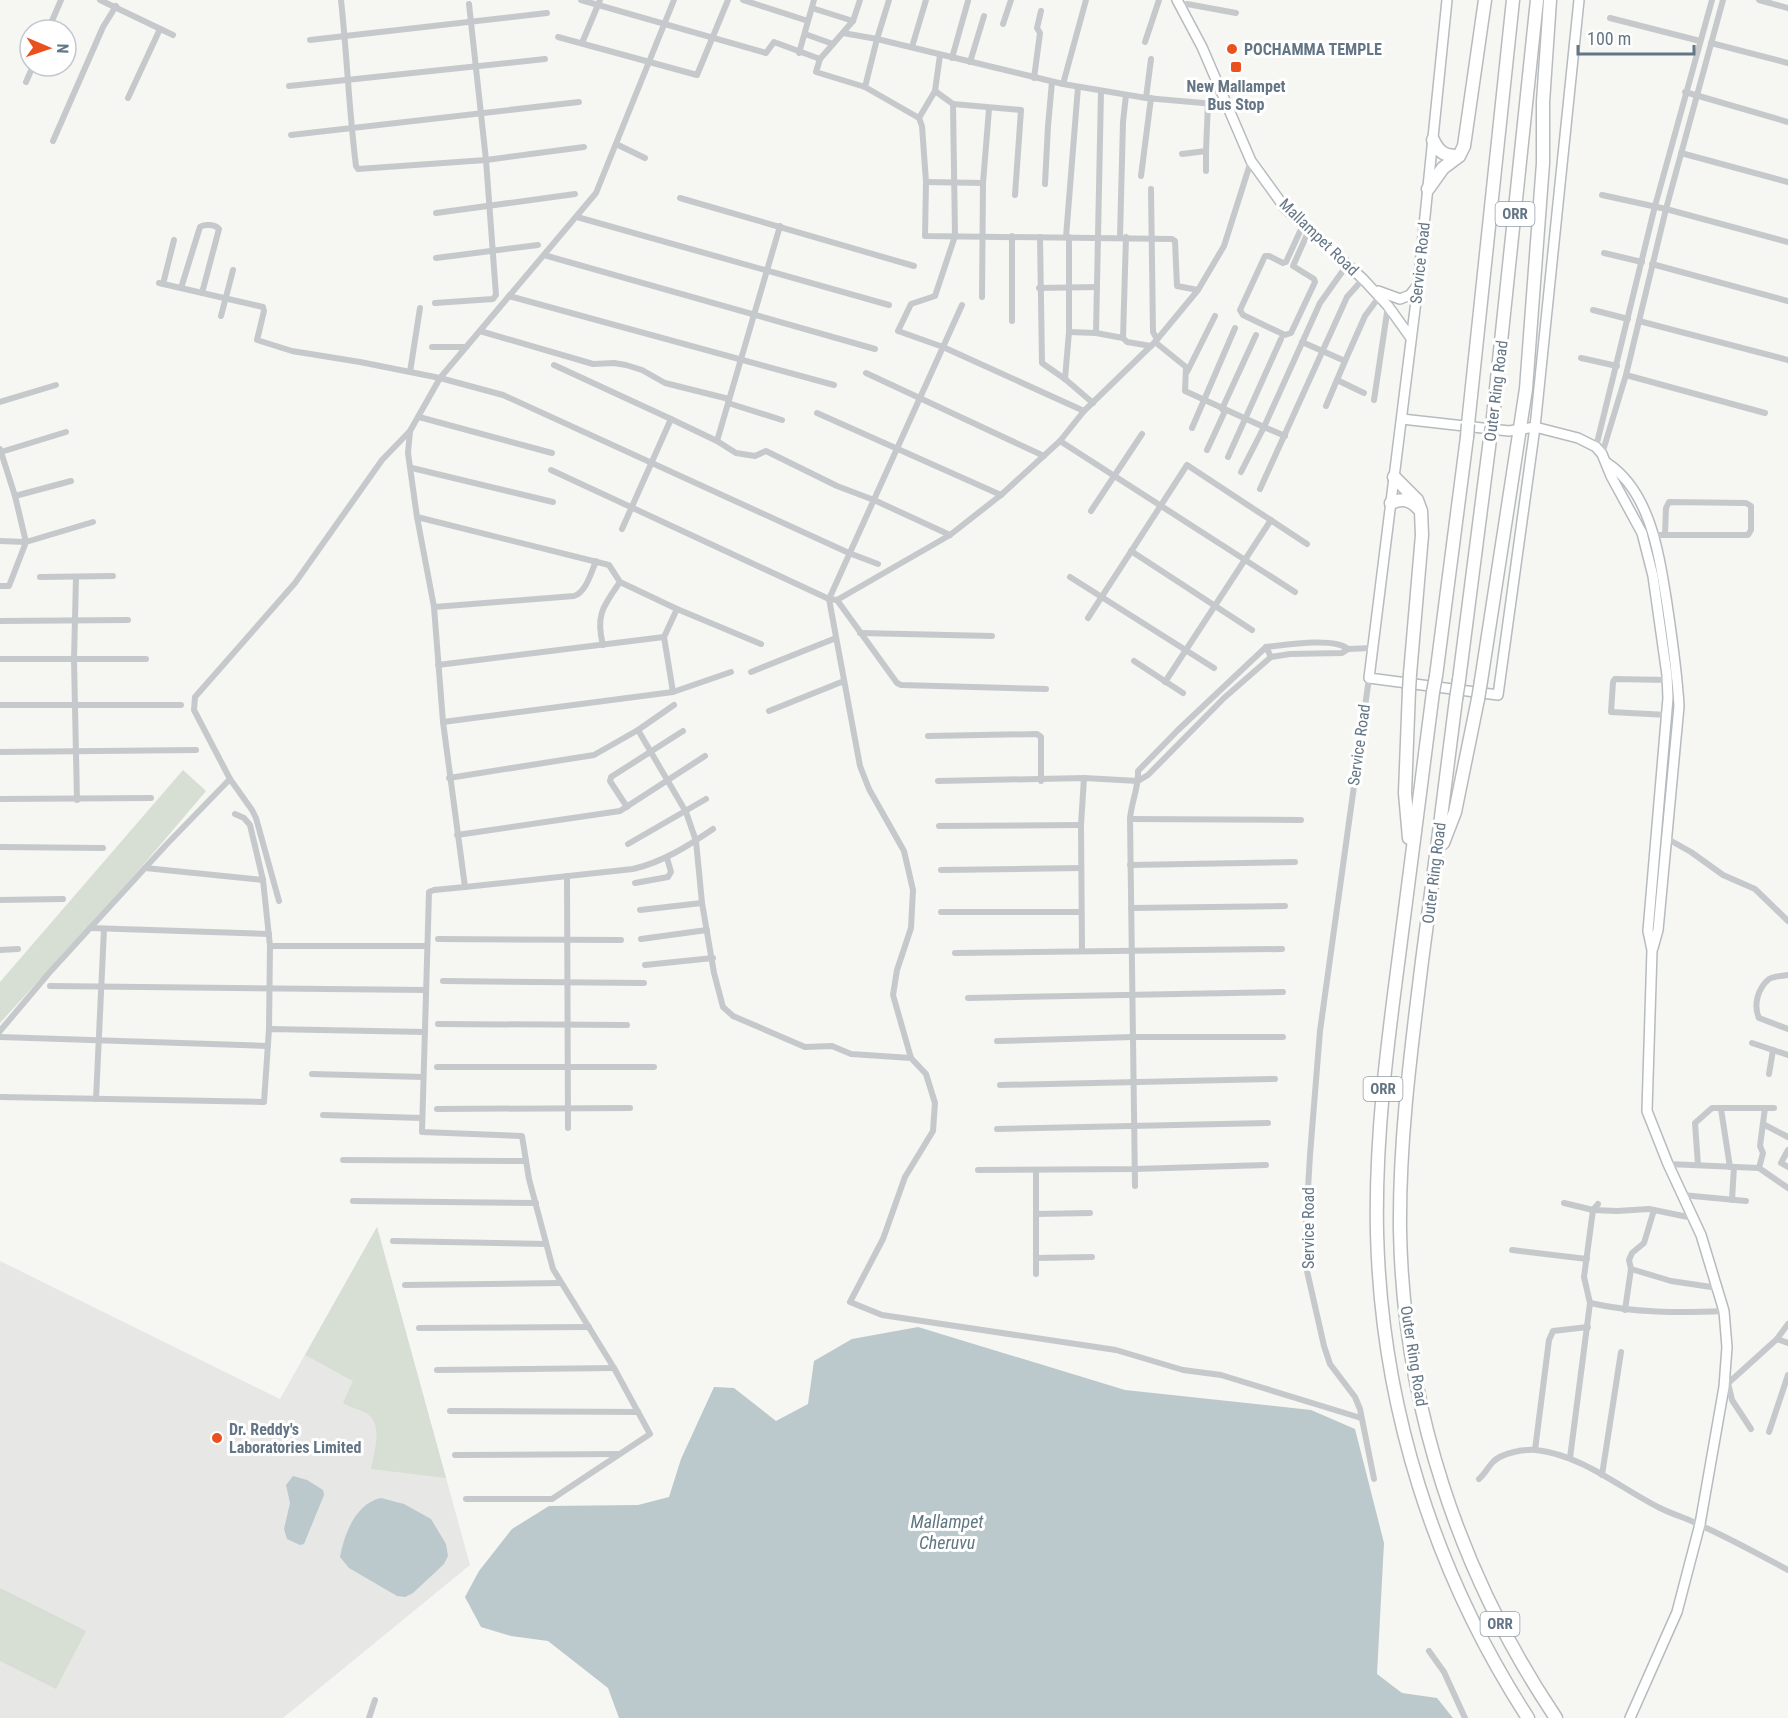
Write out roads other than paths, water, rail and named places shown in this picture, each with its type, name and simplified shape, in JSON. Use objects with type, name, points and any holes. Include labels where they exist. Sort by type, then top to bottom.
[{"type":"highway","points":[[1428,189],[1443,168],[1460,156],[1464,146],[1485,0]]},
{"type":"highway","name":"Outer Ring Road","points":[[1513,0],[1468,430],[1383,1092],[1378,1162],[1377,1232],[1381,1302],[1391,1372],[1405,1441],[1418,1485],[1451,1574],[1481,1637],[1528,1718]]},
{"type":"highway","name":"Outer Ring Road","points":[[1537,0],[1491,433],[1406,1094],[1401,1162],[1400,1231],[1408,1334],[1420,1402],[1440,1478],[1472,1565],[1502,1626],[1556,1718]]},
{"type":"highway","points":[[1435,861],[1455,812],[1478,699],[1526,389],[1543,163],[1542,102],[1550,0]]},
{"type":"highway","points":[[1433,140],[1437,150],[1444,154],[1460,156]]},
{"type":"highway","points":[[1394,477],[1417,500],[1421,511],[1422,535],[1410,674],[1405,793],[1412,860]]},
{"type":"highway","points":[[1391,503],[1396,500],[1407,500],[1413,502],[1421,511]]},
{"type":"main road","name":"Mallampet Road","points":[[1177,0],[1186,5],[1251,161],[1285,208],[1363,279],[1388,306],[1411,338]]},
{"type":"main road","name":"Service Road","points":[[1369,678],[1418,285],[1447,0]]},
{"type":"main road","points":[[1369,678],[1498,695],[1535,427],[1579,0]]},
{"type":"main road","points":[[1370,287],[1400,299],[1410,295],[1418,285]]},
{"type":"main road","points":[[1402,419],[1509,431],[1535,427],[1578,438],[1602,454],[1619,471],[1642,505],[1659,556],[1673,641],[1678,705],[1658,930],[1652,950]]},
{"type":"main road","points":[[1602,454],[1611,476],[1625,498],[1645,539],[1667,680],[1668,715],[1648,931],[1652,950],[1647,1111],[1668,1164],[1701,1235],[1724,1311],[1727,1347],[1726,1385],[1700,1524],[1677,1612],[1630,1718]]},
{"type":"street","points":[[53,18],[61,0]]},
{"type":"street","points":[[103,0],[173,35]]},
{"type":"street","points":[[341,0],[349,79],[351,128],[356,166],[362,170],[486,160],[584,147]]},
{"type":"street","points":[[581,0],[599,2],[664,25],[714,36],[766,53],[774,42],[820,59]]},
{"type":"street","points":[[279,900],[256,818],[230,779],[194,710],[196,693],[295,583],[382,460],[410,431],[440,378],[596,193],[674,0]]},
{"type":"street","points":[[558,37],[697,75],[728,0]]},
{"type":"street","points":[[743,0],[808,21]]},
{"type":"street","points":[[771,9],[773,0]]},
{"type":"street","points":[[800,53],[814,0]]},
{"type":"street","points":[[860,0],[853,21],[820,59],[816,72],[865,87],[919,118],[922,126],[926,182],[925,236],[1123,237],[1174,240],[1177,286],[1198,290]]},
{"type":"street","points":[[865,87],[890,0]]},
{"type":"street","points":[[912,47],[926,0]]},
{"type":"street","points":[[1003,24],[1011,0]]},
{"type":"street","points":[[1063,84],[1086,0]]},
{"type":"street","points":[[1145,42],[1159,0]]},
{"type":"street","points":[[1602,454],[1617,366],[1655,206],[1712,0]]},
{"type":"street","points":[[1602,454],[1626,375],[1666,208],[1724,0]]},
{"type":"street","points":[[1759,0],[1788,8]]},
{"type":"street","points":[[952,58],[968,1]]},
{"type":"street","points":[[582,43],[599,2]]},
{"type":"street","points":[[435,303],[493,299],[496,295],[486,160],[469,4]]},
{"type":"street","points":[[1186,5],[1236,14]]},
{"type":"street","points":[[53,141],[103,27],[116,6]]},
{"type":"street","points":[[812,8],[853,21]]},
{"type":"street","points":[[1034,78],[1040,33],[1037,28],[1041,11]]},
{"type":"street","points":[[310,40],[547,13]]},
{"type":"street","points":[[970,62],[984,16]]},
{"type":"street","points":[[1610,18],[1700,41]]},
{"type":"street","points":[[128,98],[160,29]]},
{"type":"street","points":[[843,33],[878,39],[1078,87],[1149,98],[1226,105]]},
{"type":"street","points":[[805,34],[833,44]]},
{"type":"street","points":[[1711,43],[1788,63]]},
{"type":"street","points":[[919,118],[935,91],[940,55]]},
{"type":"street","points":[[290,86],[545,59]]},
{"type":"street","points":[[1141,176],[1151,59]]},
{"type":"street","points":[[26,82],[28,78]]},
{"type":"street","points":[[1045,184],[1052,82]]},
{"type":"street","points":[[1065,379],[1069,332],[1067,237],[1078,87]]},
{"type":"street","points":[[935,91],[952,104],[1021,110],[1015,195]]},
{"type":"street","points":[[1096,333],[1101,91]]},
{"type":"street","points":[[1685,92],[1788,122]]},
{"type":"street","points":[[1123,338],[1123,122],[1126,95]]},
{"type":"street","points":[[291,135],[579,102]]},
{"type":"street","points":[[1206,171],[1208,102]]},
{"type":"street","points":[[952,104],[955,236],[935,296],[911,304],[898,331],[943,347],[1084,411]]},
{"type":"street","points":[[982,297],[983,183],[989,109]]},
{"type":"street","points":[[616,144],[645,158]]},
{"type":"street","points":[[1182,154],[1206,151]]},
{"type":"street","points":[[1681,153],[1788,183]]},
{"type":"street","points":[[551,470],[829,599],[837,600],[950,535],[1001,495],[1060,441],[1084,411],[1154,342],[1198,290],[1224,246],[1251,161]]},
{"type":"street","points":[[926,182],[983,183]]},
{"type":"street","points":[[1151,189],[1154,342]]},
{"type":"street","points":[[436,213],[574,194]]},
{"type":"street","points":[[1602,195],[1666,208],[1788,242]]},
{"type":"street","points":[[680,198],[914,266]]},
{"type":"street","points":[[577,217],[889,305]]},
{"type":"street","points":[[181,288],[200,227],[203,225],[216,226],[219,229],[202,293]]},
{"type":"street","points":[[717,441],[780,226]]},
{"type":"street","points":[[1306,227],[1293,266],[1313,278],[1315,282],[1291,333],[1285,335],[1243,315],[1240,310],[1265,256],[1282,263],[1286,262],[1306,227]]},
{"type":"street","points":[[1012,236],[1012,321]]},
{"type":"street","points":[[1040,237],[1039,288],[1042,363],[1093,403]]},
{"type":"street","points":[[174,240],[161,284],[263,308],[258,340],[292,351],[440,378],[503,395],[849,553],[878,564]]},
{"type":"street","points":[[436,258],[538,245]]},
{"type":"street","points":[[1604,253],[1642,262]]},
{"type":"street","points":[[544,255],[875,349]]},
{"type":"street","points":[[1652,264],[1788,301]]},
{"type":"street","points":[[1241,472],[1320,303],[1347,265]]},
{"type":"street","points":[[221,316],[233,270]]},
{"type":"street","points":[[1260,489],[1347,297],[1363,279]]},
{"type":"street","points":[[1039,288],[1097,287]]},
{"type":"street","points":[[509,296],[834,385]]},
{"type":"street","points":[[1326,406],[1365,316],[1379,297]]},
{"type":"street","points":[[962,305],[829,599],[860,766],[869,789],[904,850],[913,890],[910,928],[897,970],[893,995],[911,1058],[926,1074],[935,1103],[933,1131],[905,1177],[883,1239],[850,1302],[882,1315],[1116,1350],[1183,1370],[1221,1375],[1361,1418]]},
{"type":"street","points":[[1374,400],[1388,306]]},
{"type":"street","points":[[410,372],[420,308]]},
{"type":"street","points":[[1593,310],[1628,319]]},
{"type":"street","points":[[1186,376],[1215,316]]},
{"type":"street","points":[[1639,321],[1788,360]]},
{"type":"street","points":[[1192,429],[1235,328]]},
{"type":"street","points":[[480,331],[593,364],[626,365],[665,383],[729,401],[782,420]]},
{"type":"street","points":[[1069,332],[1096,333],[1123,338],[1127,342],[1154,342],[1186,367],[1185,392],[1285,436]]},
{"type":"street","points":[[1207,450],[1256,335]]},
{"type":"street","points":[[1228,457],[1281,339]]},
{"type":"street","points":[[1302,342],[1345,361]]},
{"type":"street","points":[[432,347],[466,347]]},
{"type":"street","points":[[1581,358],[1617,366]]},
{"type":"street","points":[[554,365],[717,441],[736,453],[755,456],[766,451],[837,486],[874,500],[950,535]]},
{"type":"street","points":[[866,372],[1044,456]]},
{"type":"street","points":[[1626,375],[1765,413]]},
{"type":"street","points":[[1337,380],[1364,393]]},
{"type":"street","points":[[0,402],[56,385]]},
{"type":"street","points":[[817,413],[1001,495]]},
{"type":"street","points":[[419,417],[552,453]]},
{"type":"street","points":[[622,529],[671,419]]},
{"type":"street","points":[[410,431],[408,453],[434,607],[449,778],[465,886]]},
{"type":"street","points":[[0,586],[9,586],[26,542],[15,496],[0,450],[66,432]]},
{"type":"street","points":[[1091,511],[1142,434]]},
{"type":"street","points":[[1060,441],[1295,592]]},
{"type":"street","points":[[1088,618],[1187,465],[1307,544]]},
{"type":"street","points":[[412,468],[553,502]]},
{"type":"street","points":[[15,496],[71,481]]},
{"type":"street","points":[[1652,532],[1665,534],[1748,535],[1751,530],[1750,505],[1746,503],[1671,502],[1666,505],[1665,534]]},
{"type":"street","points":[[417,517],[609,565],[620,582],[761,644]]},
{"type":"street","points":[[1165,682],[1271,520]]},
{"type":"street","points":[[0,541],[26,542],[93,522]]},
{"type":"street","points":[[1652,532],[1666,522]]},
{"type":"street","points":[[1131,551],[1252,630]]},
{"type":"street","points":[[434,607],[574,596],[583,590],[596,561]]},
{"type":"street","points":[[40,578],[113,576]]},
{"type":"street","points":[[76,577],[74,660],[76,800]]},
{"type":"street","points":[[1070,577],[1214,668]]},
{"type":"street","points":[[603,645],[599,616],[620,582]]},
{"type":"street","points":[[837,600],[901,685],[1046,689]]},
{"type":"street","points":[[673,692],[664,638],[677,609]]},
{"type":"street","points":[[0,621],[128,620]]},
{"type":"street","points":[[860,633],[992,636]]},
{"type":"street","points":[[438,665],[664,638]]},
{"type":"street","points":[[751,672],[836,638]]},
{"type":"street","points":[[1136,1186],[1130,819],[1138,771],[1266,647],[1342,644],[1348,649]]},
{"type":"street","points":[[1266,647],[1271,657]]},
{"type":"street","points":[[938,781],[1041,781],[1083,778],[1138,781],[1148,775],[1224,698],[1271,657],[1290,654],[1342,653],[1348,649],[1371,648]]},
{"type":"street","points":[[0,659],[146,659]]},
{"type":"street","points":[[1134,661],[1183,693]]},
{"type":"street","points":[[443,722],[673,692],[731,672]]},
{"type":"street","name":"Service Road","points":[[1369,678],[1320,1031],[1310,1144],[1305,1240],[1307,1271],[1324,1346],[1330,1364],[1355,1397],[1374,1479]]},
{"type":"street","points":[[1667,680],[1615,679],[1611,712],[1668,715]]},
{"type":"street","points":[[769,711],[844,681]]},
{"type":"street","points":[[0,705],[182,705]]},
{"type":"street","points":[[449,778],[587,757],[638,730],[674,705]]},
{"type":"street","points":[[638,730],[686,812],[696,841],[702,903],[717,989],[723,1007],[734,1017],[805,1047],[832,1046],[851,1054],[911,1058]]},
{"type":"street","points":[[627,807],[610,779],[683,730]]},
{"type":"street","points":[[1178,730],[1185,738]]},
{"type":"street","points":[[928,736],[1037,734],[1041,736],[1041,781]]},
{"type":"street","points":[[0,752],[196,750]]},
{"type":"street","points":[[457,835],[609,813],[627,807],[705,756]]},
{"type":"street","points":[[1082,951],[1083,778]]},
{"type":"street","points":[[0,1030],[90,928],[230,779]]},
{"type":"street","points":[[0,799],[151,798]]},
{"type":"street","points":[[628,844],[706,799]]},
{"type":"street","points":[[0,1097],[264,1102],[269,1029],[269,934],[263,880],[250,825],[244,818],[235,814]]},
{"type":"street","points":[[1130,819],[1301,820]]},
{"type":"street","points":[[939,826],[1081,825]]},
{"type":"street","points":[[466,1499],[552,1499],[650,1434],[614,1368],[553,1269],[522,1136],[422,1132],[429,892],[465,886],[633,869],[667,858],[713,829]]},
{"type":"street","points":[[1666,838],[1691,852],[1723,875],[1755,889],[1788,921]]},
{"type":"street","points":[[0,847],[103,848]]},
{"type":"street","points":[[635,883],[668,877],[671,872],[667,858]]},
{"type":"street","points":[[1130,865],[1295,862]]},
{"type":"street","points":[[145,868],[263,880]]},
{"type":"street","points":[[941,870],[1081,868]]},
{"type":"street","points":[[567,876],[568,1128]]},
{"type":"street","points":[[0,900],[63,899]]},
{"type":"street","points":[[640,910],[702,903]]},
{"type":"street","points":[[1131,908],[1285,906]]},
{"type":"street","points":[[941,912],[1081,912]]},
{"type":"street","points":[[90,928],[269,934]]},
{"type":"street","points":[[96,1099],[104,929]]},
{"type":"street","points":[[641,939],[707,930]]},
{"type":"street","points":[[438,939],[621,940]]},
{"type":"street","points":[[270,946],[427,946]]},
{"type":"street","points":[[0,950],[18,949]]},
{"type":"street","points":[[955,953],[1282,949]]},
{"type":"street","points":[[645,965],[713,958]]},
{"type":"street","points":[[1788,975],[1771,978],[1761,988],[1756,1002],[1759,1018],[1788,1029]]},
{"type":"street","points":[[443,981],[644,983]]},
{"type":"street","points":[[50,986],[426,990]]},
{"type":"street","points":[[968,998],[1283,992]]},
{"type":"street","points":[[438,1024],[627,1025]]},
{"type":"street","points":[[269,1029],[424,1032]]},
{"type":"street","points":[[0,1037],[268,1046]]},
{"type":"street","points":[[997,1041],[1133,1037],[1283,1037]]},
{"type":"street","points":[[1752,1043],[1788,1055]]},
{"type":"street","points":[[1768,1074],[1773,1050]]},
{"type":"street","points":[[437,1067],[654,1067]]},
{"type":"street","points":[[312,1074],[423,1077]]},
{"type":"street","points":[[1000,1085],[1275,1079]]},
{"type":"street","points":[[437,1109],[630,1108]]},
{"type":"street","points":[[1698,1165],[1695,1123],[1712,1108],[1774,1108]]},
{"type":"street","points":[[1721,1108],[1732,1167],[1732,1200]]},
{"type":"street","points":[[1760,1168],[1763,1153],[1760,1146],[1765,1108]]},
{"type":"street","points":[[323,1115],[422,1118]]},
{"type":"street","points":[[998,1128],[1268,1123]]},
{"type":"street","points":[[1763,1124],[1788,1137]]},
{"type":"street","points":[[1788,1150],[1781,1163],[1788,1167]]},
{"type":"street","points":[[343,1160],[526,1161]]},
{"type":"street","points":[[1668,1164],[1760,1168],[1788,1188]]},
{"type":"street","points":[[978,1170],[1266,1165]]},
{"type":"street","points":[[1036,1170],[1036,1274]]},
{"type":"street","points":[[1682,1195],[1746,1201]]},
{"type":"street","points":[[353,1201],[536,1203]]},
{"type":"street","points":[[1564,1203],[1593,1210],[1654,1210],[1693,1218]]},
{"type":"street","points":[[1570,1458],[1590,1303],[1584,1277],[1593,1210],[1598,1204]]},
{"type":"street","points":[[1625,1310],[1631,1269],[1629,1260],[1644,1243],[1654,1210]]},
{"type":"street","points":[[1036,1214],[1090,1213]]},
{"type":"street","points":[[393,1241],[546,1244]]},
{"type":"street","points":[[1512,1250],[1587,1259]]},
{"type":"street","points":[[1036,1258],[1092,1257]]},
{"type":"street","points":[[1631,1269],[1671,1281],[1718,1288]]},
{"type":"street","points":[[405,1285],[561,1282]]},
{"type":"street","points":[[1590,1303],[1625,1310],[1660,1313],[1724,1311]]},
{"type":"street","points":[[1751,1429],[1732,1400],[1726,1385],[1777,1339],[1788,1323]]},
{"type":"street","points":[[418,1328],[589,1327]]},
{"type":"street","points":[[1535,1450],[1549,1340],[1553,1331],[1588,1327]]},
{"type":"street","points":[[1777,1339],[1788,1343]]},
{"type":"street","points":[[1602,1475],[1621,1352]]},
{"type":"street","points":[[437,1370],[614,1368]]},
{"type":"street","points":[[1768,1432],[1788,1375]]},
{"type":"street","points":[[450,1411],[638,1412]]},
{"type":"street","points":[[1479,1479],[1487,1472],[1494,1460],[1505,1454],[1535,1450],[1570,1458],[1657,1507],[1700,1524],[1788,1570]]},
{"type":"street","points":[[455,1455],[620,1454]]},
{"type":"street","points":[[1429,1651],[1444,1672],[1465,1718]]},
{"type":"street","points":[[369,1718],[375,1700]]},
{"type":"water","name":"Mallampet Cheruvu","points":[[918,1327],[1125,1390],[1311,1410],[1355,1429],[1384,1543],[1377,1674],[1402,1693],[1437,1698],[1453,1718],[619,1718],[608,1688],[548,1641],[511,1636],[481,1627],[465,1597],[479,1571],[512,1529],[549,1506],[638,1505],[669,1497],[681,1459],[714,1387],[734,1388],[776,1421],[808,1404],[814,1361],[852,1339]]},
{"type":"water","points":[[293,1476],[307,1480],[323,1490],[324,1495],[304,1544],[300,1545],[287,1539],[284,1529],[290,1503],[286,1485]]},
{"type":"water","points":[[381,1498],[404,1504],[431,1519],[446,1544],[448,1556],[444,1564],[413,1593],[405,1597],[397,1596],[349,1568],[340,1557],[348,1530],[358,1513],[372,1501]]},
{"type":"place","name":"POCHAMMA TEMPLE","points":[[1232,49]]},
{"type":"place","name":"New Mallampet Bus Stop","points":[[1236,67]]},
{"type":"place","name":"Dr. Reddy's Laboratories Limited","points":[[217,1438]]}]
